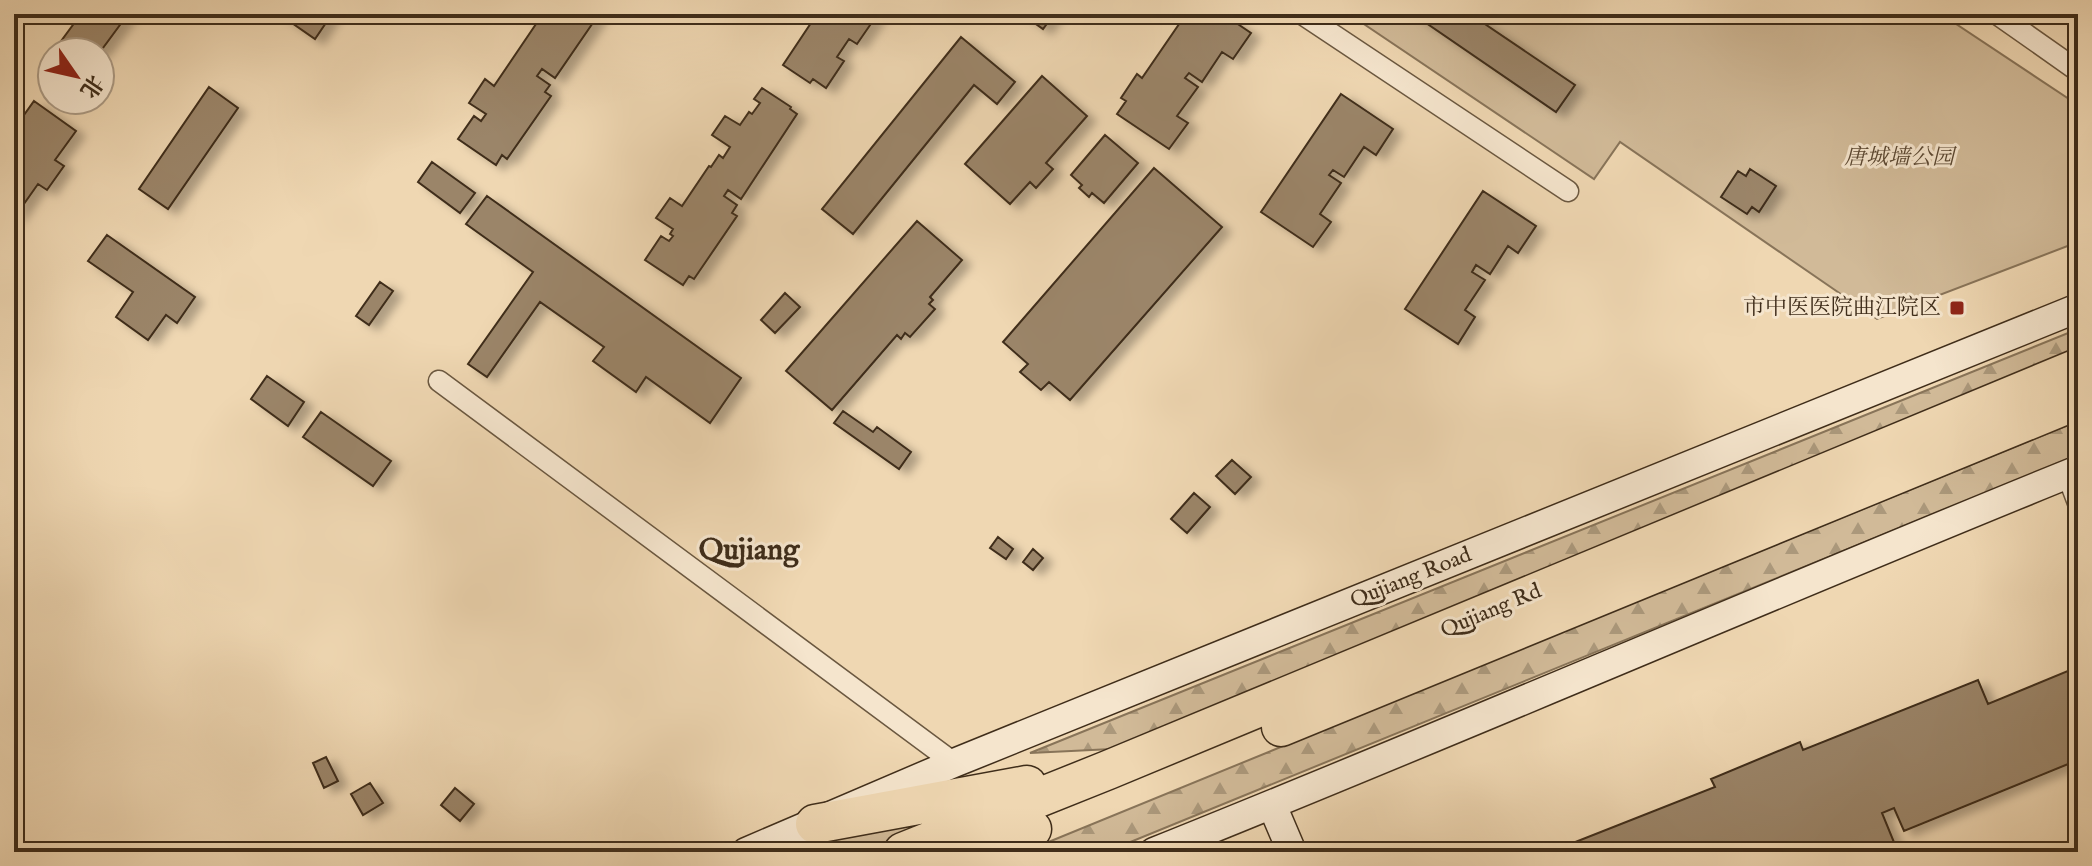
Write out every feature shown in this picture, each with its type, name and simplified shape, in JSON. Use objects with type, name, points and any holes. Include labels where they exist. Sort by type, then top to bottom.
[{"type":"highway","name":"Qujiang Rd","points":[[903,852],[2078,368]]},
{"type":"highway","name":"Qujiang Rd","points":[[975,852],[2078,400]]},
{"type":"highway","points":[[815,824],[1108,770]]},
{"type":"main road","name":"Qujiang Road","points":[[746,852],[954,763],[2078,308]]},
{"type":"main road","points":[[1154,852],[2073,472]]},
{"type":"main road","points":[[1272,805],[1292,852]]},
{"type":"street","points":[[1302,14],[1568,191]]},
{"type":"street","points":[[1997,14],[2078,71]]},
{"type":"street","points":[[439,381],[954,763]]},
{"type":"street","points":[[2073,472],[2078,503]]},
{"type":"green space","name":"唐城墙公园","points":[[1349,14],[1941,14],[2078,105],[2078,242],[1877,319],[1620,142],[1594,179]]},
{"type":"green space","points":[[2078,329],[2078,354],[1112,749],[1030,753]]},
{"type":"green space","points":[[2078,421],[2078,455],[1106,852],[1024,852]]},
{"type":"green space","points":[[951,818],[869,852],[783,852],[820,837]]},
{"type":"building","points":[[81,14],[128,14],[112,36],[65,36]]},
{"type":"building","points":[[279,14],[332,14],[315,39]]},
{"type":"building","points":[[529,14],[599,14],[555,78],[542,69],[537,76],[550,85],[545,92],[551,96],[507,159],[502,155],[496,165],[458,139],[474,116],[481,121],[486,114],[469,103],[485,79],[494,86],[536,24],[527,17]]},
{"type":"building","points":[[817,14],[877,15],[857,44],[849,39],[837,57],[844,61],[826,88],[813,79],[810,83],[783,65]]},
{"type":"building","points":[[1022,14],[1054,14],[1043,29]]},
{"type":"building","points":[[1186,14],[1223,14],[1251,33],[1233,59],[1222,52],[1202,82],[1189,73],[1185,78],[1198,87],[1177,116],[1188,123],[1169,149],[1117,114],[1126,101],[1121,98],[1137,74],[1142,78]]},
{"type":"building","points":[[1413,14],[1470,14],[1575,85],[1556,112]]},
{"type":"building","points":[[961,37],[1015,82],[997,104],[974,85],[853,234],[822,209]]},
{"type":"building","points":[[1042,76],[1087,116],[1046,163],[1053,169],[1036,188],[1030,182],[1010,204],[965,164]]},
{"type":"building","points":[[209,87],[238,108],[168,209],[139,189]]},
{"type":"building","points":[[762,88],[797,114],[741,199],[728,190],[724,196],[737,205],[732,213],[737,216],[694,279],[689,276],[683,285],[645,260],[661,236],[669,241],[673,236],[670,234],[673,229],[656,218],[670,198],[682,206],[709,166],[719,155],[723,158],[730,147],[712,135],[725,116],[740,125],[749,112],[752,114],[760,103],[754,99]]},
{"type":"building","points":[[1341,94],[1393,129],[1376,155],[1364,147],[1344,177],[1333,170],[1329,175],[1341,183],[1320,214],[1331,222],[1313,247],[1261,212]]},
{"type":"building","points":[[34,101],[36,116],[55,116],[76,131],[55,160],[64,166],[47,190],[38,184],[14,218],[14,129]]},
{"type":"building","points":[[1105,135],[1138,163],[1104,203],[1092,193],[1089,197],[1071,175]]},
{"type":"building","points":[[432,162],[475,193],[460,213],[418,182]]},
{"type":"building","points":[[1154,168],[1222,227],[1070,400],[1049,382],[1041,390],[1020,372],[1028,364],[1003,342]]},
{"type":"building","points":[[1750,169],[1776,186],[1759,212],[1752,207],[1747,214],[1721,197],[1738,171],[1746,176]]},
{"type":"building","points":[[1483,191],[1536,226],[1518,253],[1508,246],[1490,274],[1476,265],[1472,272],[1485,280],[1465,310],[1475,317],[1458,344],[1405,309]]},
{"type":"building","points":[[487,196],[741,378],[710,423],[646,377],[636,392],[593,361],[604,347],[540,302],[487,377],[468,364],[533,272],[466,224]]},
{"type":"building","points":[[917,221],[962,260],[930,297],[933,300],[929,304],[935,309],[910,337],[905,333],[901,339],[897,335],[832,410],[786,371]]},
{"type":"building","points":[[107,235],[195,297],[177,323],[166,315],[148,340],[116,317],[133,292],[88,261]]},
{"type":"building","points":[[380,282],[393,291],[369,325],[356,316]]},
{"type":"building","points":[[785,293],[800,307],[775,333],[761,320]]},
{"type":"building","points":[[267,376],[304,402],[288,426],[251,399]]},
{"type":"building","points":[[843,411],[873,432],[877,427],[911,452],[899,469],[834,423]]},
{"type":"building","points":[[321,412],[391,461],[373,486],[303,437]]},
{"type":"building","points":[[1232,460],[1251,477],[1235,494],[1216,476]]},
{"type":"building","points":[[1194,493],[1210,507],[1187,533],[1171,519]]},
{"type":"building","points":[[998,537],[1013,549],[1006,559],[990,548]]},
{"type":"building","points":[[1033,549],[1043,558],[1033,570],[1023,562]]},
{"type":"building","points":[[2075,668],[2078,676],[2078,760],[1904,831],[1894,808],[1882,813],[1898,852],[1550,852],[1715,787],[1711,779],[1800,742],[1803,750],[1978,680],[1988,704]]},
{"type":"building","points":[[326,757],[338,781],[324,788],[313,763]]},
{"type":"building","points":[[370,783],[383,803],[363,815],[351,794]]},
{"type":"building","points":[[455,788],[474,804],[460,821],[441,805]]},
{"type":"place","name":"市中医医院曲江院区","points":[[1957,308]]},
{"type":"district","name":"Qujiang","points":[[749,551]]}]
